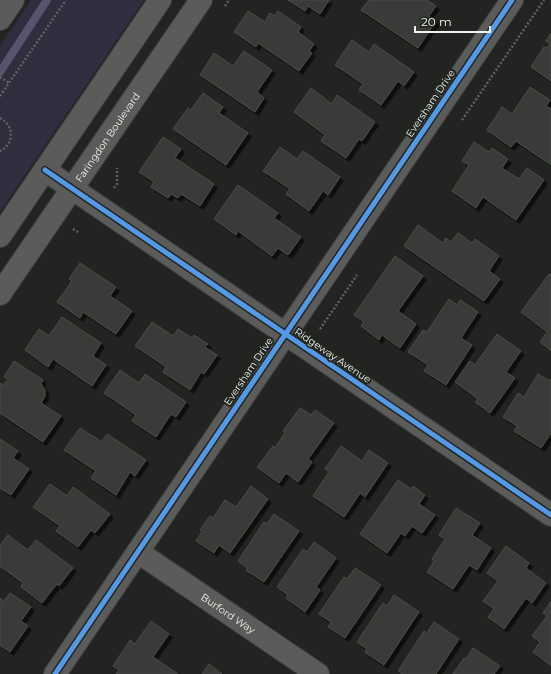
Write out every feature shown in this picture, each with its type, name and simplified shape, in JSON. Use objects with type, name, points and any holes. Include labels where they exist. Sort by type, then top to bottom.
[{"type":"street","points":[[0,19],[13,0]]},
{"type":"street","points":[[0,236],[160,0]]},
{"type":"street","name":"Faringdon Boulevard","points":[[0,294],[201,0]]},
{"type":"street","name":"Eversham Drive","points":[[55,674],[512,0]]},
{"type":"street","name":"Ridgeway Avenue","points":[[45,170],[285,333],[548,507]]},
{"type":"street","name":"Burford Way","points":[[138,552],[318,674]]},
{"type":"path","points":[[0,96],[66,0]]},
{"type":"path","points":[[0,77],[9,84]]},
{"type":"path","points":[[0,118],[8,124],[11,130],[11,138],[8,145],[0,151]]},
{"type":"shaded area","points":[[31,0],[144,0],[0,212],[0,46]]},
{"type":"building","points":[[288,0],[329,0],[320,14],[308,6],[305,11]]},
{"type":"building","points":[[369,0],[427,0],[436,6],[429,16],[436,21],[418,48],[361,10]]},
{"type":"building","points":[[248,11],[265,22],[270,13],[275,16],[278,11],[301,27],[298,32],[314,44],[309,51],[312,53],[299,71],[258,43],[256,47],[234,32]]},
{"type":"building","points":[[551,33],[551,81],[531,67],[544,47],[547,48],[550,44],[546,41]]},
{"type":"building","points":[[352,40],[369,52],[374,44],[414,72],[404,86],[398,81],[381,105],[359,90],[363,84],[335,65]]},
{"type":"building","points":[[244,51],[272,70],[257,92],[264,98],[255,112],[200,75],[214,53],[233,66]]},
{"type":"building","points":[[530,87],[550,100],[546,106],[551,109],[551,165],[516,141],[511,147],[487,130],[502,107],[512,114]]},
{"type":"building","points":[[311,88],[332,104],[337,95],[375,122],[362,141],[359,139],[346,158],[321,141],[325,135],[294,112]]},
{"type":"building","points":[[203,93],[223,107],[219,113],[248,133],[226,165],[173,129],[188,108],[191,110]]},
{"type":"building","points":[[163,137],[181,149],[175,158],[214,184],[200,206],[181,194],[178,198],[171,194],[168,198],[151,187],[154,182],[139,172]]},
{"type":"building","points":[[474,142],[489,152],[492,148],[508,159],[502,168],[519,179],[527,168],[544,180],[516,220],[483,197],[476,208],[452,191],[469,165],[462,161]]},
{"type":"building","points":[[280,147],[297,159],[303,151],[340,177],[328,195],[323,191],[309,211],[286,194],[290,189],[263,171]]},
{"type":"building","points":[[238,185],[278,213],[274,218],[301,237],[288,255],[278,248],[272,256],[238,231],[236,235],[214,219]]},
{"type":"building","points":[[418,225],[443,243],[446,238],[451,242],[458,233],[472,243],[475,239],[499,256],[489,271],[500,279],[484,301],[404,246]]},
{"type":"building","points":[[395,256],[423,276],[398,311],[416,324],[400,348],[382,335],[379,340],[361,326],[364,322],[354,315]]},
{"type":"building","points":[[80,263],[116,287],[110,296],[132,311],[116,334],[83,312],[80,318],[57,302],[72,281],[69,279]]},
{"type":"building","points":[[549,274],[551,275],[551,351],[540,342],[547,332],[521,312]]},
{"type":"building","points":[[449,299],[457,305],[460,300],[478,312],[461,338],[472,345],[446,385],[424,371],[428,365],[408,352],[423,330],[427,332]]},
{"type":"building","points":[[62,317],[101,343],[93,356],[106,365],[92,386],[53,359],[48,367],[25,350],[39,329],[49,336]]},
{"type":"building","points":[[152,322],[173,336],[178,329],[192,338],[194,335],[208,344],[205,347],[217,355],[204,374],[201,372],[190,390],[163,372],[166,367],[135,346]]},
{"type":"building","points":[[497,334],[521,351],[506,372],[515,378],[490,413],[475,402],[478,399],[455,382],[470,361],[475,365]]},
{"type":"building","points":[[14,361],[43,380],[41,384],[45,390],[45,396],[41,403],[61,416],[43,442],[0,413],[0,383],[3,385],[8,379],[4,377]]},
{"type":"building","points":[[120,370],[139,383],[145,374],[186,402],[176,417],[171,414],[156,437],[132,421],[136,415],[104,393]]},
{"type":"building","points":[[538,374],[550,381],[551,379],[551,433],[541,448],[514,431],[517,426],[503,417],[518,393],[524,397]]},
{"type":"building","points":[[300,408],[311,415],[315,410],[334,423],[308,459],[312,462],[298,482],[286,473],[279,483],[257,467],[273,446],[275,448],[285,433],[283,431]]},
{"type":"building","points":[[80,428],[102,442],[107,434],[146,460],[135,476],[130,472],[116,495],[91,478],[96,471],[64,450]]},
{"type":"building","points":[[0,439],[18,451],[13,458],[29,469],[11,495],[0,488]]},
{"type":"building","points":[[341,446],[362,461],[369,450],[388,463],[365,497],[360,493],[344,517],[313,496],[329,472],[325,469]]},
{"type":"building","points":[[398,480],[411,489],[413,486],[425,495],[419,504],[435,515],[422,533],[412,526],[405,536],[401,533],[387,553],[360,534]]},
{"type":"building","points":[[50,484],[67,496],[73,487],[110,514],[95,533],[91,530],[78,547],[56,531],[60,526],[33,507]]},
{"type":"building","points":[[251,486],[268,499],[230,553],[219,545],[214,553],[196,541],[202,532],[200,530],[210,516],[213,518],[225,500],[236,507]]},
{"type":"building","points":[[456,508],[480,523],[472,535],[491,548],[477,570],[469,565],[453,589],[427,572],[434,561],[432,559],[445,539],[439,535]]},
{"type":"building","points":[[274,514],[299,531],[264,582],[246,570],[247,568],[238,561],[264,522],[267,524]]},
{"type":"building","points":[[8,535],[28,550],[36,540],[73,568],[59,586],[57,584],[42,603],[21,587],[23,583],[0,566],[0,545]]},
{"type":"building","points":[[314,542],[336,558],[316,587],[320,590],[305,612],[286,598],[288,595],[277,587],[303,549],[307,552]]},
{"type":"building","points":[[506,546],[529,563],[526,568],[546,583],[532,603],[526,598],[504,629],[488,617],[494,609],[483,601],[498,581],[487,573]]},
{"type":"building","points":[[355,568],[381,585],[345,638],[328,627],[331,622],[319,614],[344,577],[347,579]]},
{"type":"building","points":[[10,593],[31,607],[21,621],[28,626],[10,652],[0,645],[0,598],[4,601]]},
{"type":"building","points":[[394,595],[419,612],[384,665],[365,652],[367,649],[357,642],[383,603],[387,606]]},
{"type":"building","points":[[551,601],[551,666],[533,652],[540,642],[532,636],[547,616],[543,613]]},
{"type":"building","points":[[151,621],[169,634],[153,657],[178,674],[116,674],[119,670],[113,666],[130,640],[135,644]]},
{"type":"building","points":[[434,622],[459,639],[436,674],[403,674],[398,671],[424,631],[427,633]]},
{"type":"building","points":[[473,648],[500,666],[494,674],[453,674]]},
{"type":"building","points":[[209,664],[222,674],[202,674]]},
{"type":"waterway","points":[[0,72],[47,0]]},
{"type":"cycle path","points":[[55,674],[512,0]]},
{"type":"cycle path","points":[[45,170],[551,515]]}]
